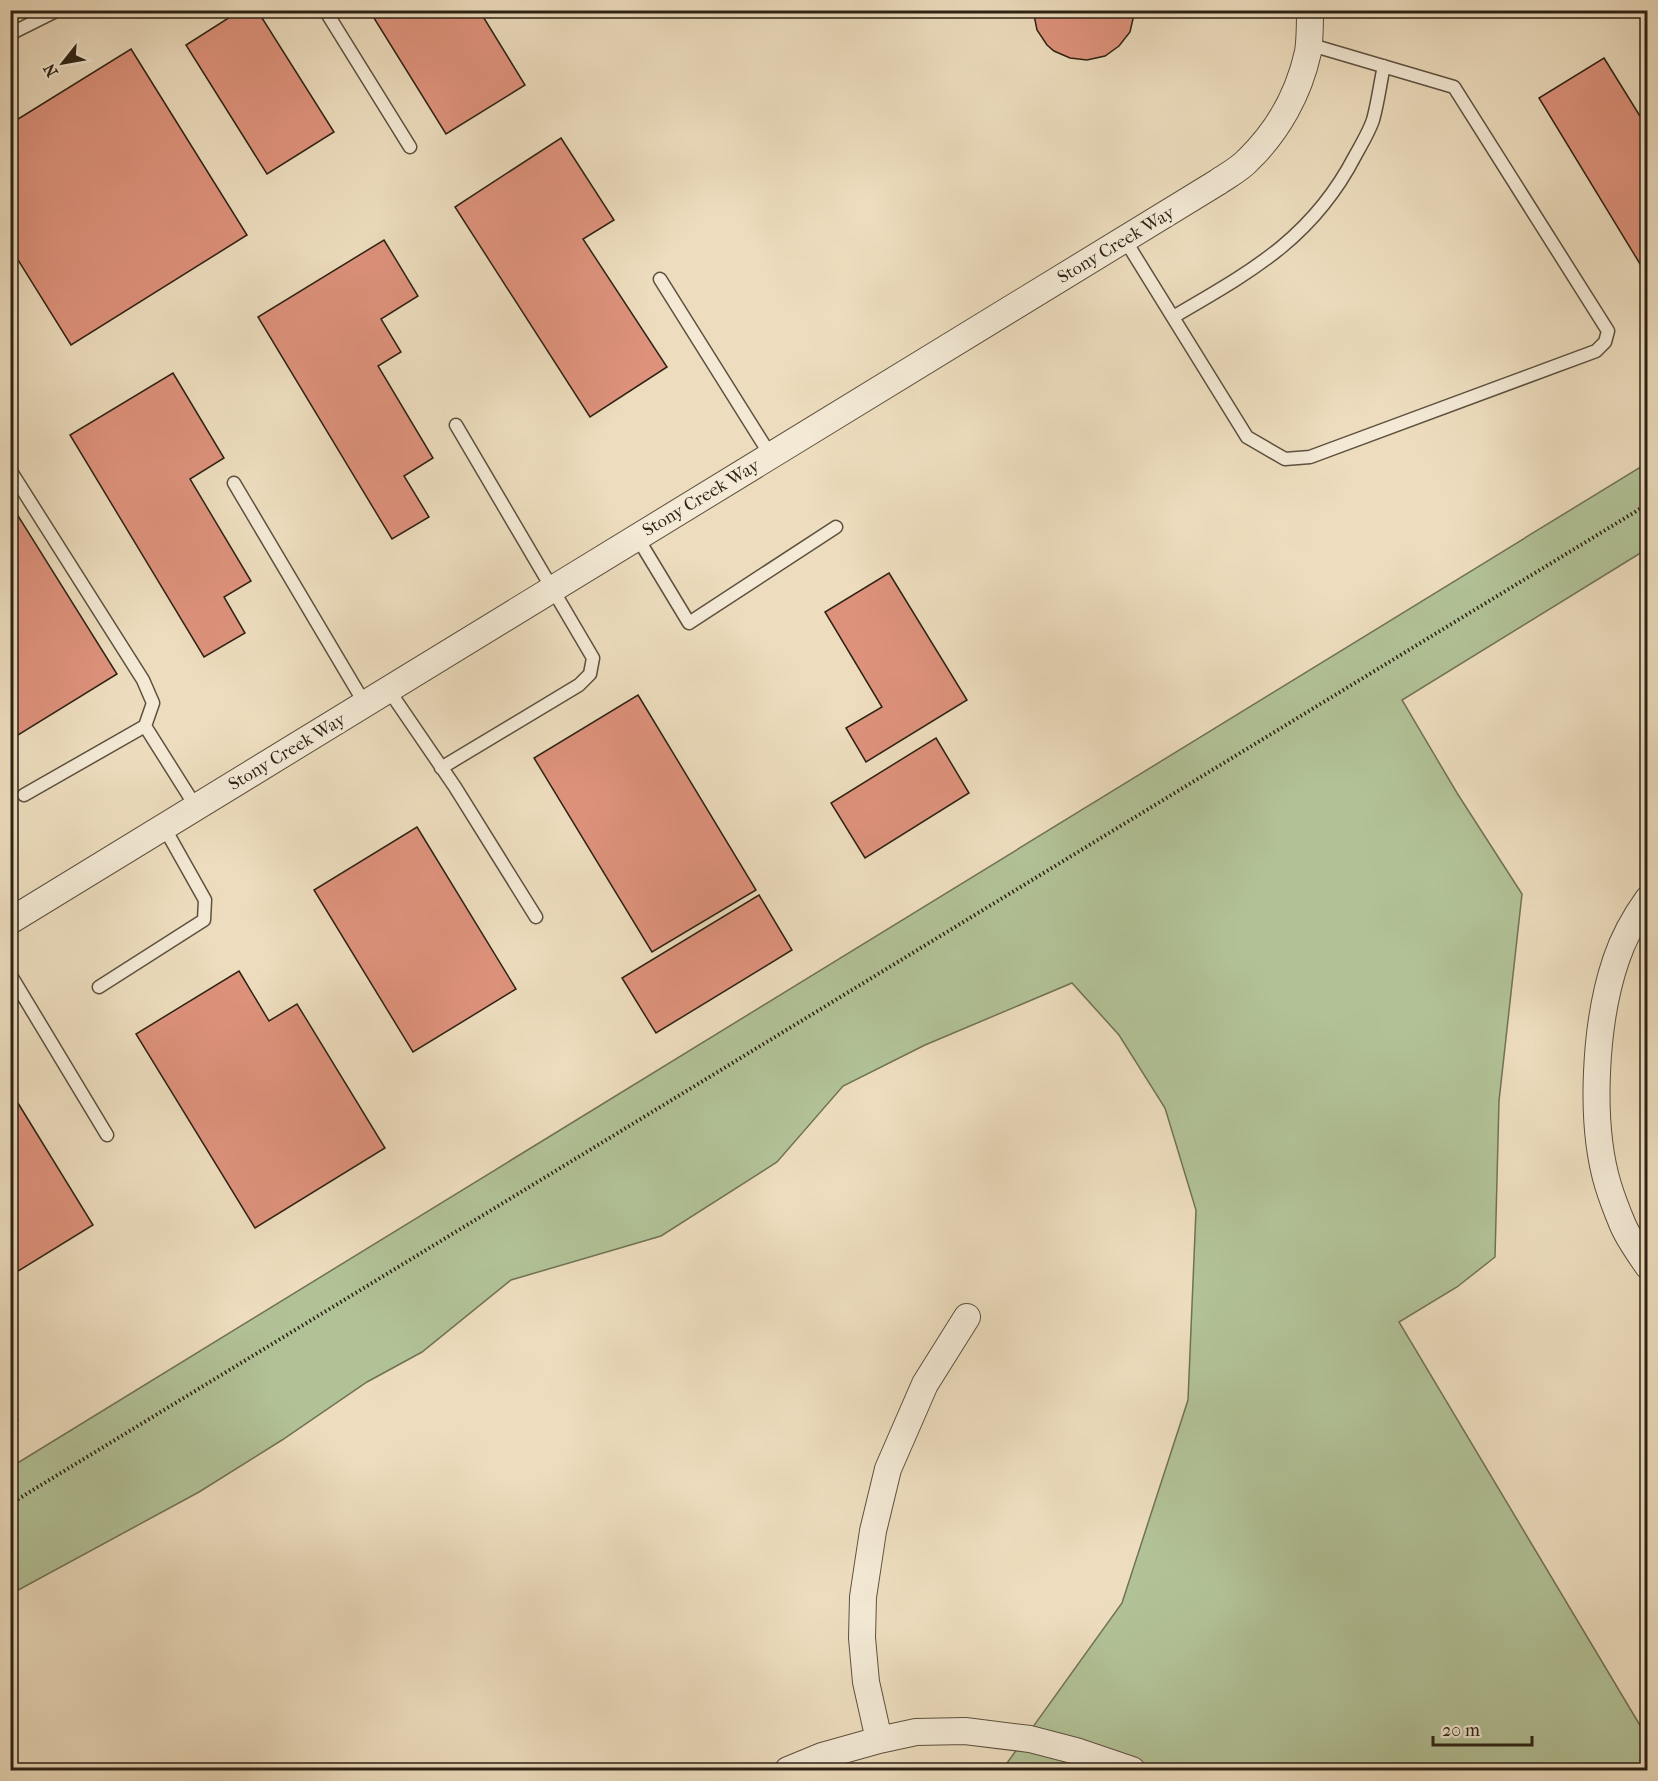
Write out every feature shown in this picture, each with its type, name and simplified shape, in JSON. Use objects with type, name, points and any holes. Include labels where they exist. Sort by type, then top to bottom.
[{"type":"street","name":"Stony Creek Way","points":[[10,921],[1125,240],[1247,162],[1267,140],[1298,86],[1308,44],[1310,10]]},
{"type":"street","points":[[1647,899],[1637,914],[1616,959],[1604,1010],[1596,1084],[1600,1148],[1608,1183],[1623,1225],[1647,1266]]},
{"type":"street","points":[[879,1740],[866,1682],[862,1638],[863,1597],[873,1531],[888,1469],[925,1384],[967,1317]]},
{"type":"street","points":[[788,1770],[822,1756],[879,1740],[916,1732],[965,1731],[1030,1739],[1076,1751],[1132,1770]]},
{"type":"lane","points":[[10,34],[58,10]]},
{"type":"lane","points":[[325,10],[410,147]]},
{"type":"lane","points":[[1125,240],[1247,437],[1285,459],[1310,457],[1596,351],[1605,342],[1608,331],[1454,87],[1308,44]]},
{"type":"lane","points":[[1173,317],[1250,272],[1308,224],[1344,176],[1373,121],[1384,66]]},
{"type":"lane","points":[[660,279],[771,456]]},
{"type":"lane","points":[[441,768],[579,685],[590,674],[593,658],[456,425]]},
{"type":"lane","points":[[10,470],[143,680],[153,703],[145,726],[24,795]]},
{"type":"lane","points":[[234,483],[366,704]]},
{"type":"lane","points":[[637,537],[689,623],[836,527]]},
{"type":"lane","points":[[388,689],[537,916]]},
{"type":"lane","points":[[145,726],[196,807]]},
{"type":"lane","points":[[99,987],[204,920],[205,900],[164,827]]},
{"type":"lane","points":[[10,974],[107,1135]]},
{"type":"path","points":[[10,1504],[1647,504]]},
{"type":"green space","points":[[1647,463],[1647,549],[1402,700],[1457,793],[1522,894],[1499,1101],[1495,1257],[1457,1287],[1399,1322],[1647,1737],[1647,1770],[1002,1770],[1122,1603],[1188,1400],[1196,1210],[1165,1108],[1119,1035],[1072,983],[925,1045],[843,1086],[777,1162],[661,1236],[511,1280],[422,1352],[367,1382],[282,1440],[199,1492],[11,1594],[11,1467]]},
{"type":"building","points":[[241,10],[257,10],[334,132],[267,174],[186,45]]},
{"type":"building","points":[[369,10],[479,10],[525,85],[446,134]]},
{"type":"building","points":[[1033,10],[1135,10],[1130,32],[1119,46],[1105,56],[1087,60],[1070,58],[1047,45],[1037,30]]},
{"type":"building","points":[[131,49],[247,235],[71,345],[10,247],[10,124]]},
{"type":"building","points":[[1604,58],[1648,129],[1648,277],[1539,98]]},
{"type":"building","points":[[561,138],[614,220],[583,239],[667,367],[590,417],[455,207]]},
{"type":"building","points":[[384,240],[418,296],[381,319],[401,352],[378,366],[433,458],[404,476],[429,517],[392,539],[258,317]]},
{"type":"building","points":[[173,373],[224,458],[190,479],[251,581],[224,597],[245,633],[204,657],[70,435]]},
{"type":"building","points":[[10,503],[117,674],[10,740]]},
{"type":"building","points":[[889,573],[967,700],[866,762],[846,728],[882,707],[825,612]]},
{"type":"building","points":[[638,695],[756,890],[652,952],[534,758]]},
{"type":"building","points":[[936,738],[969,793],[865,858],[831,803]]},
{"type":"building","points":[[417,827],[516,989],[413,1052],[314,890]]},
{"type":"building","points":[[759,895],[792,950],[656,1033],[622,978]]},
{"type":"building","points":[[239,971],[269,1021],[297,1004],[385,1148],[255,1228],[136,1034]]},
{"type":"building","points":[[13,1095],[93,1225],[10,1276],[10,1097]]},
{"type":"building","points":[[10,1407],[18,1420],[10,1425]]}]
